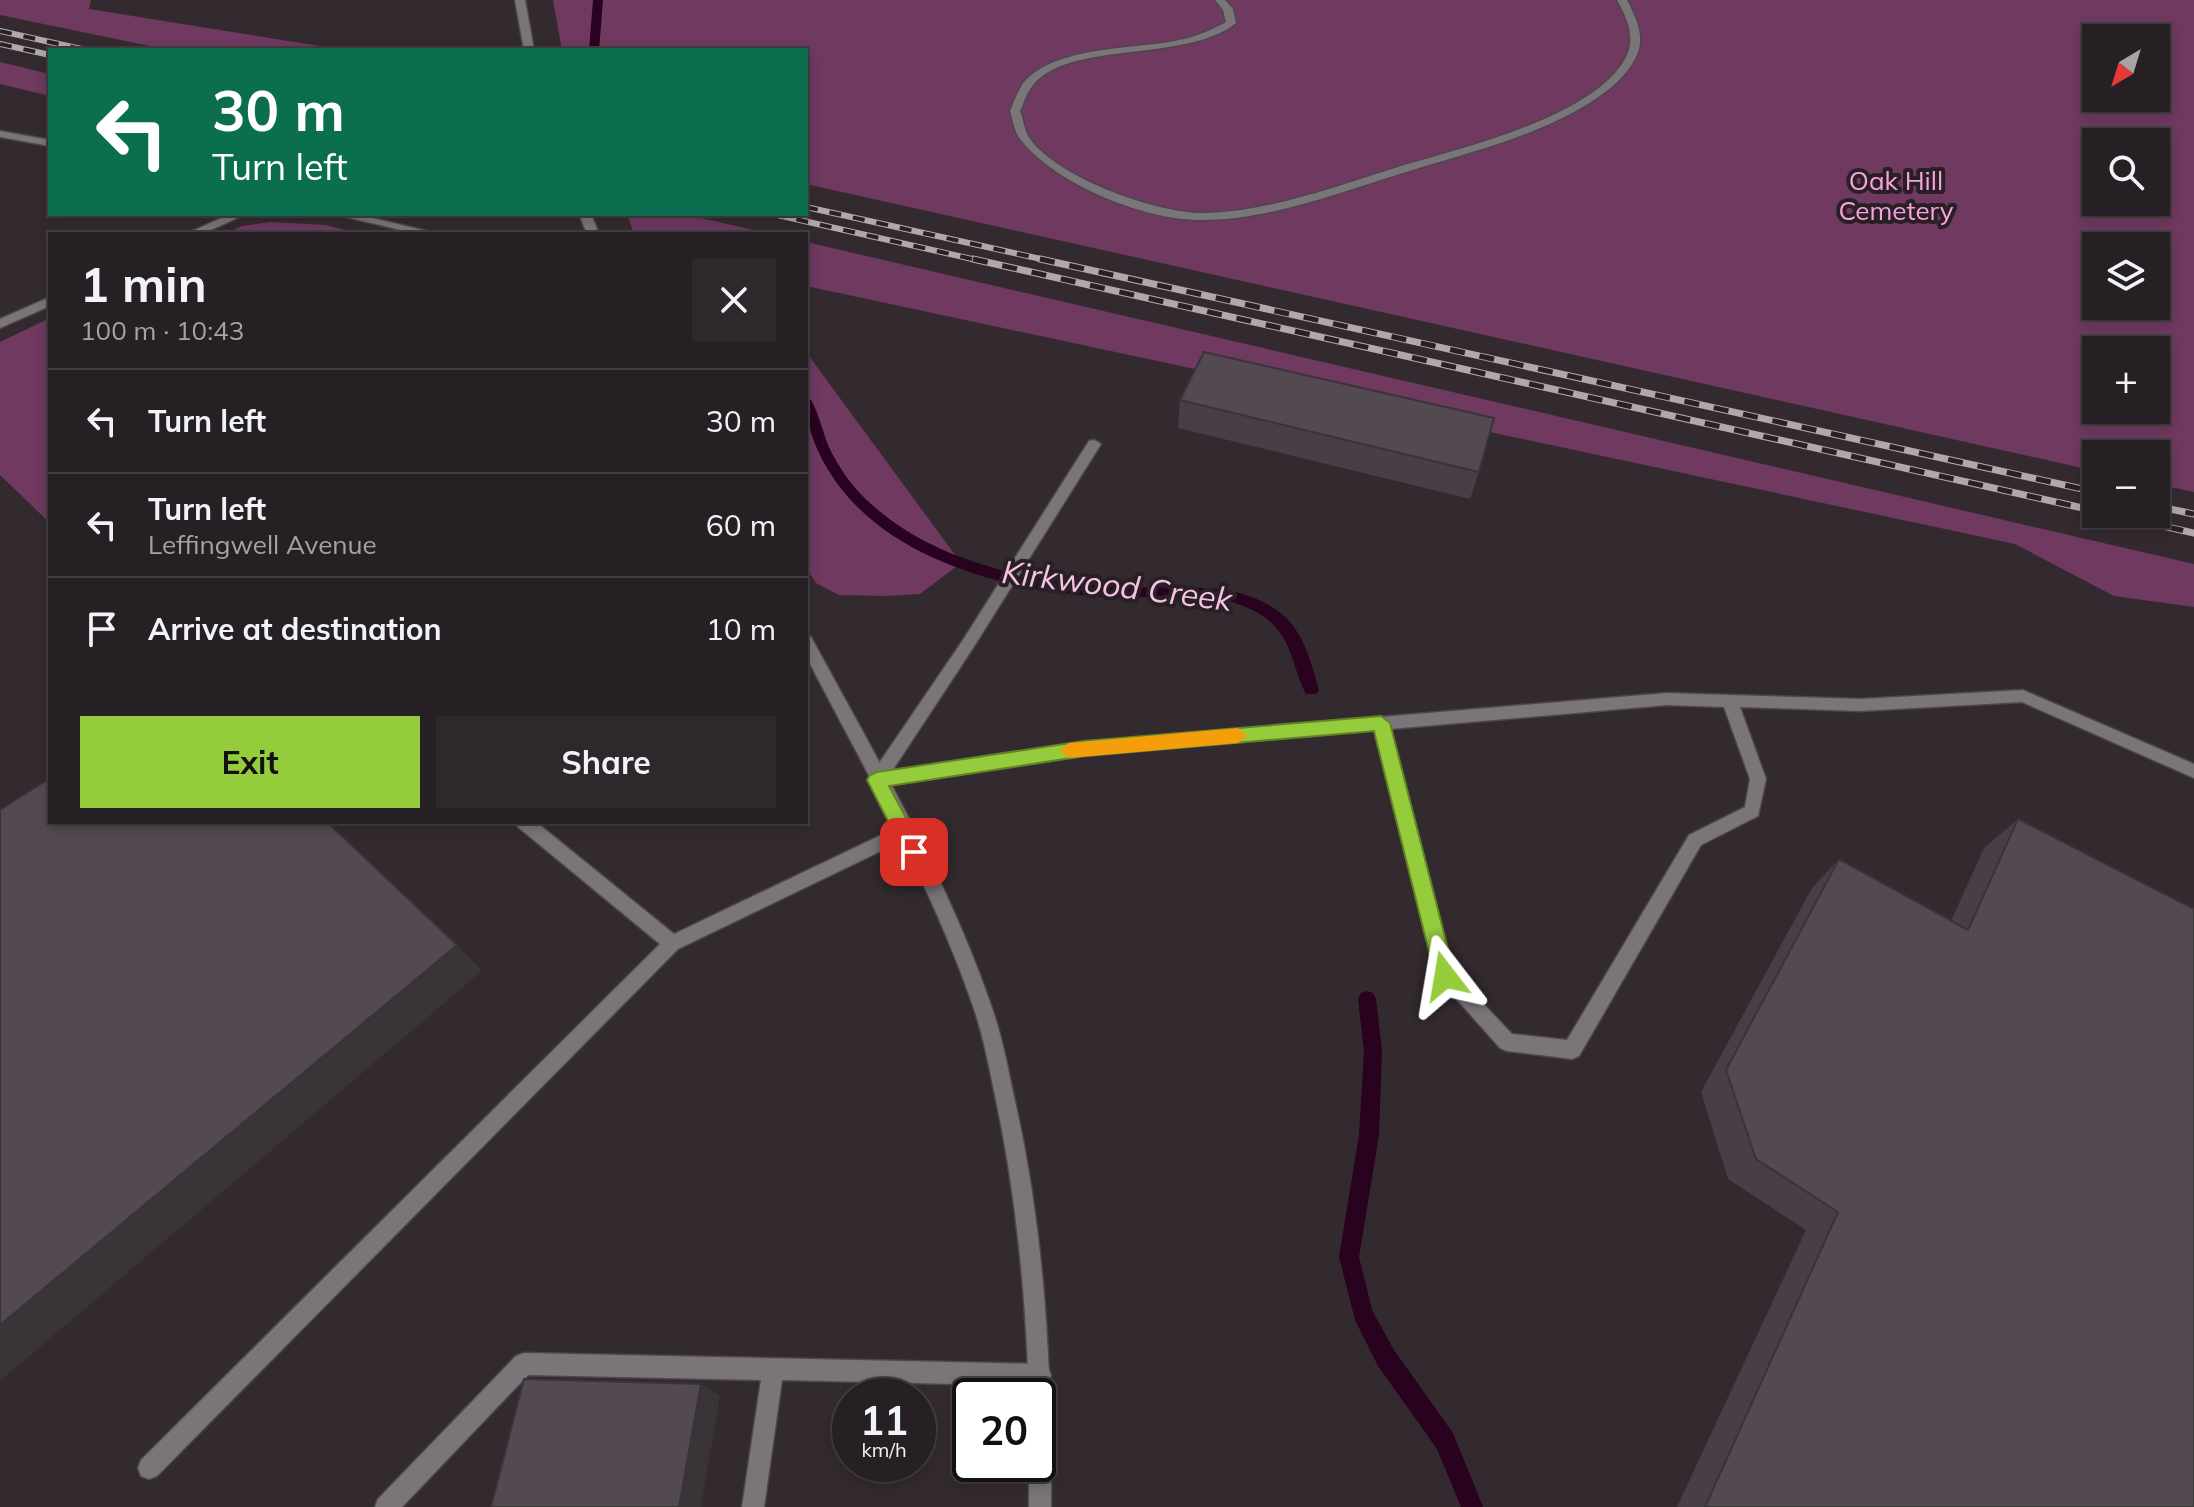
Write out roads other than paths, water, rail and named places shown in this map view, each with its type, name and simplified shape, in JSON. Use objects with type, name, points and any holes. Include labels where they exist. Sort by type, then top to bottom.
[{"type":"street","points":[[520,0],[529,48]]},
{"type":"street","points":[[1220,0],[1228,9],[1231,23],[1220,31],[1194,41],[1065,62],[1041,73],[1026,85],[1015,105],[1017,127],[1035,149],[1063,172],[1107,196],[1157,213],[1201,218],[1271,207],[1481,146],[1567,112],[1619,75],[1632,55],[1637,31],[1622,0]]},
{"type":"street","points":[[0,134],[48,143]]},
{"type":"street","points":[[197,232],[235,216]]},
{"type":"street","points":[[349,216],[424,232]]},
{"type":"street","points":[[0,324],[48,302]]},
{"type":"street","points":[[877,780],[1094,444]]},
{"type":"street","points":[[808,645],[935,892],[985,1015],[1014,1133],[1031,1250],[1040,1375],[1040,1507]]},
{"type":"street","points":[[877,780],[1084,749],[1667,699],[1861,705],[2023,696],[2194,771]]},
{"type":"street","points":[[1381,723],[1445,976],[1507,1042],[1572,1050],[1695,840],[1752,811],[1758,779],[1730,701]]},
{"type":"street","points":[[526,824],[672,943]]},
{"type":"street","points":[[149,1468],[672,943],[904,832]]},
{"type":"street","points":[[386,1507],[524,1364],[1040,1375]]},
{"type":"street","points":[[753,1507],[773,1369]]},
{"type":"waterway","name":"Kirkwood Creek","points":[[594,48],[598,0]]},
{"type":"waterway","name":"Kirkwood Creek","points":[[808,407],[826,454],[844,483],[866,508],[903,535],[964,564],[1031,582],[1100,591],[1200,593],[1249,602],[1275,616],[1291,634],[1311,690]]},
{"type":"waterway","name":"Kirkwood Creek","points":[[1367,999],[1373,1051],[1369,1135],[1349,1257],[1362,1313],[1386,1358],[1445,1441],[1472,1507]]},
{"type":"railway","points":[[0,31],[77,48]]},
{"type":"railway","points":[[0,44],[48,55]]},
{"type":"railway","points":[[808,207],[1050,261]]},
{"type":"railway","points":[[782,216],[981,261]]},
{"type":"railway","points":[[973,259],[2082,508]]},
{"type":"railway","points":[[1040,259],[2082,489]]},
{"type":"railway","points":[[2170,509],[2194,514]]},
{"type":"railway","points":[[2170,528],[2194,533]]},
{"type":"park label","name":"Oak Hill Cemetery","points":[[1896,196]]}]
